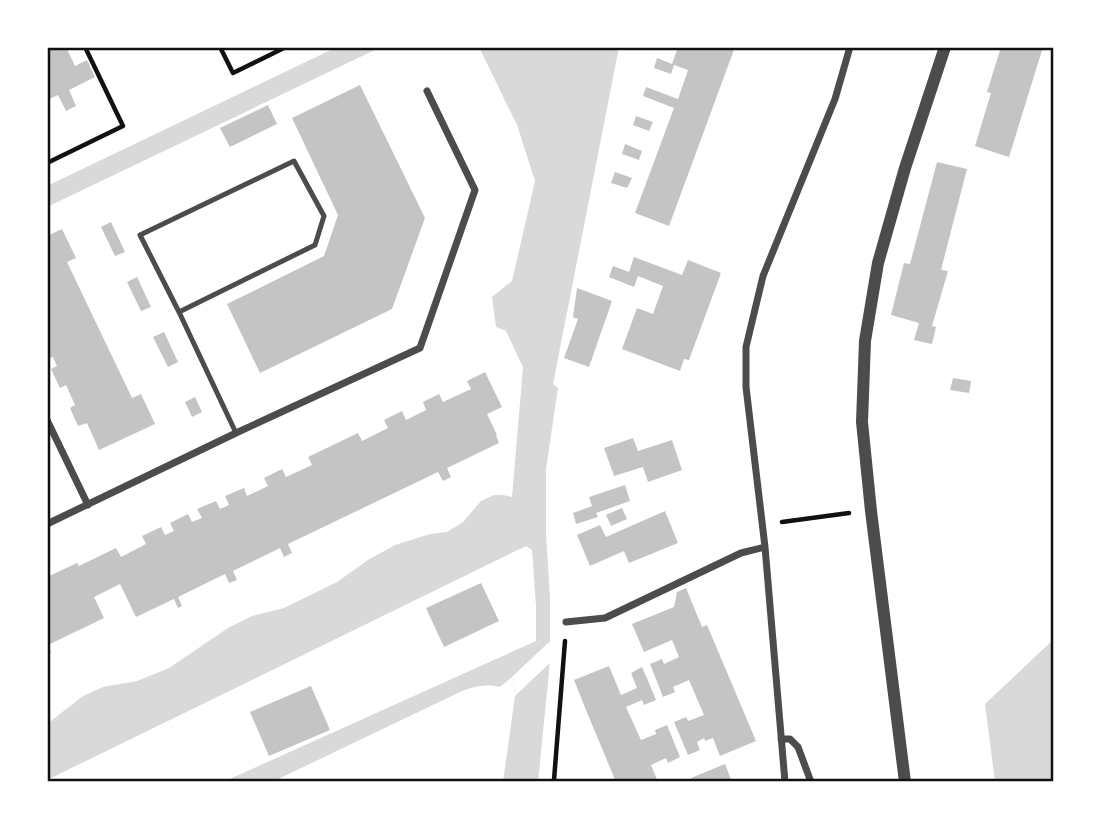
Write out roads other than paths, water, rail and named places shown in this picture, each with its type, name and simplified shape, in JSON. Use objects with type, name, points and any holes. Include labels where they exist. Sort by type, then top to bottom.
[{"type":"street","points":[[785,782],[765,547],[746,387],[746,347],[762,276],[835,99],[850,47]]},
{"type":"street","points":[[905,782],[862,422],[864,341],[878,263],[945,47]]},
{"type":"street","points":[[47,524],[420,348],[475,190],[426,91]]},
{"type":"street","points":[[47,421],[88,505]]},
{"type":"street","points":[[566,622],[606,618],[741,553],[765,547]]},
{"type":"street","points":[[781,738],[790,739],[798,747],[811,782]]},
{"type":"lane","points":[[179,312],[315,245],[324,216],[294,161],[140,235],[236,433]]}]
